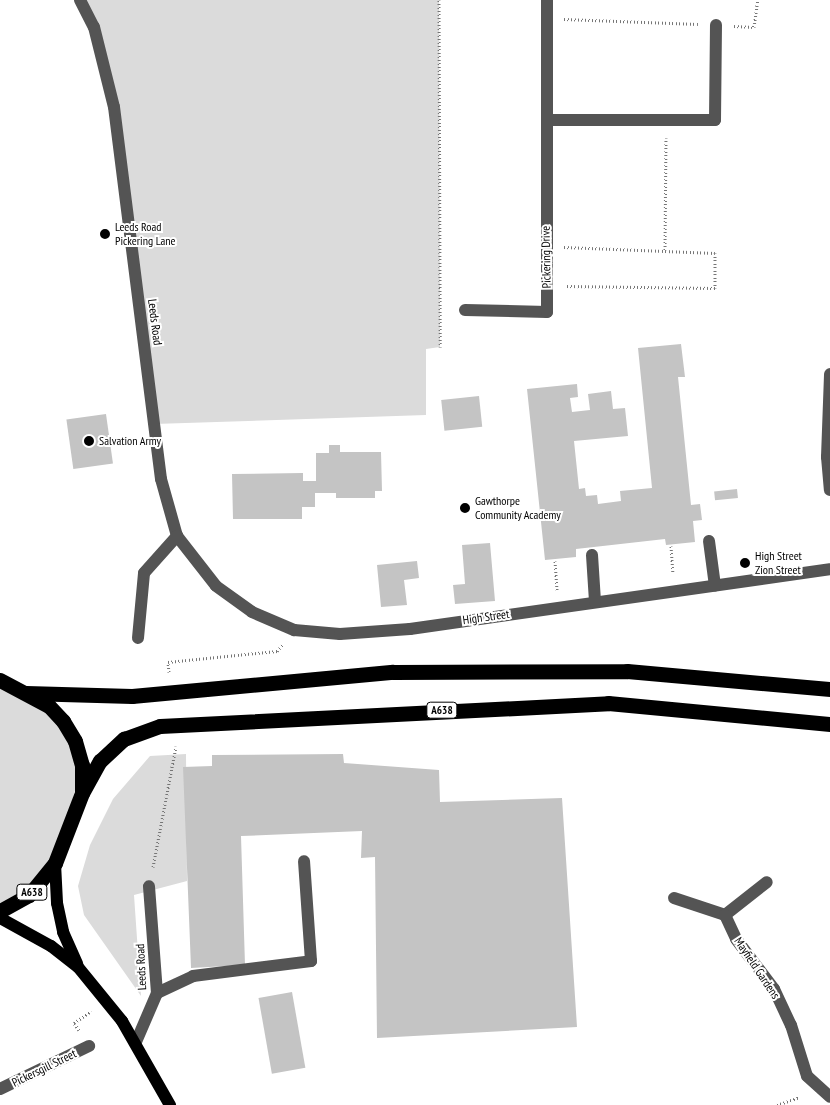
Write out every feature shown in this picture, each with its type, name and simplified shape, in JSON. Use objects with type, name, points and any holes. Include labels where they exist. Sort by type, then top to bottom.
[{"type":"highway","name":"A638","points":[[26,693],[132,696],[393,672],[627,670],[830,689]]},
{"type":"highway","name":"A638","points":[[0,680],[48,706],[75,741],[82,765],[82,793]]},
{"type":"highway","name":"A638","points":[[0,911],[29,895],[55,863],[82,793],[100,761],[124,739],[160,726],[608,703],[830,724]]},
{"type":"main road","points":[[55,863],[59,913],[78,966]]},
{"type":"main road","points":[[0,918],[44,942],[78,966],[106,1000],[136,1042],[170,1105]]},
{"type":"street","name":"Leeds Road","points":[[80,0],[94,28],[114,107],[161,480],[177,536]]},
{"type":"street","name":"Pickering Drive","points":[[465,310],[547,312],[547,0]]},
{"type":"street","points":[[546,120],[715,120],[716,25]]},
{"type":"street","points":[[830,374],[830,490]]},
{"type":"street","name":"High Street","points":[[177,536],[216,586],[252,612],[294,630],[340,634],[410,629],[830,569]]},
{"type":"street","points":[[138,638],[144,574],[177,536]]},
{"type":"street","points":[[709,541],[715,586]]},
{"type":"street","points":[[592,555],[596,602]]},
{"type":"street","points":[[157,993],[193,976],[311,961],[304,861]]},
{"type":"street","points":[[674,898],[725,915],[766,882]]},
{"type":"street","name":"Leeds Road","points":[[136,1042],[157,993],[149,886]]},
{"type":"street","name":"Mayfield Gardens","points":[[725,915],[736,939],[774,989],[791,1025],[800,1062],[807,1076],[825,1094]]},
{"type":"street","name":"Pickersgill Street","points":[[0,1090],[89,1046]]},
{"type":"path","points":[[439,0],[440,348]]},
{"type":"path","points":[[547,18],[754,27],[758,0]]},
{"type":"path","points":[[665,250],[667,119]]},
{"type":"path","points":[[546,246],[716,253],[715,288],[547,286]]},
{"type":"path","points":[[671,546],[674,591]]},
{"type":"path","points":[[555,561],[558,608]]},
{"type":"path","points":[[168,662],[277,651]]},
{"type":"path","points":[[149,886],[176,746]]},
{"type":"path","points":[[89,1046],[74,1023],[106,1000]]},
{"type":"path","points":[[777,1105],[825,1094]]},
{"type":"shaded area","points":[[80,0],[439,0],[440,347],[426,349],[426,415],[154,424],[114,107]]},
{"type":"shaded area","points":[[0,680],[49,706],[82,765],[55,863],[0,911]]},
{"type":"shaded area","points":[[186,754],[187,881],[134,895],[141,996],[84,915],[78,886],[90,845],[113,799],[150,756]]},
{"type":"building","points":[[681,344],[685,377],[678,377],[691,505],[700,504],[702,520],[693,521],[695,542],[666,545],[665,539],[576,549],[576,557],[545,560],[527,389],[577,384],[578,397],[570,398],[572,412],[590,410],[588,394],[611,391],[613,409],[625,408],[628,436],[574,441],[579,489],[585,488],[586,496],[597,495],[598,504],[621,501],[620,491],[652,488],[638,348]]},
{"type":"building","points":[[479,396],[482,427],[444,431],[441,400]]},
{"type":"building","name":"Salvation Army","points":[[106,414],[113,464],[73,469],[66,420]]},
{"type":"building","points":[[329,445],[340,445],[340,452],[381,452],[382,491],[375,491],[375,498],[336,498],[336,493],[315,493],[315,507],[302,507],[302,519],[233,519],[232,474],[303,473],[303,481],[316,481],[316,453],[329,453]]},
{"type":"building","points":[[737,489],[738,498],[715,500],[714,491]]},
{"type":"building","points":[[490,543],[495,601],[455,604],[453,585],[465,584],[462,545]]},
{"type":"building","points":[[417,561],[419,578],[404,580],[407,605],[381,607],[377,565]]},
{"type":"building","points":[[343,754],[344,763],[439,770],[440,802],[562,798],[577,1027],[377,1038],[375,857],[361,858],[362,831],[241,836],[245,965],[191,968],[183,767],[212,766],[212,755]]},
{"type":"building","points":[[292,992],[305,1068],[272,1074],[259,998]]},
{"type":"place","name":"Leeds Road Pickering Lane","points":[[105,234]]},
{"type":"place","name":"Salvation Army","points":[[89,441]]},
{"type":"place","name":"Gawthorpe Community Academy","points":[[465,508]]},
{"type":"place","name":"High Street Zion Street","points":[[745,563]]}]
